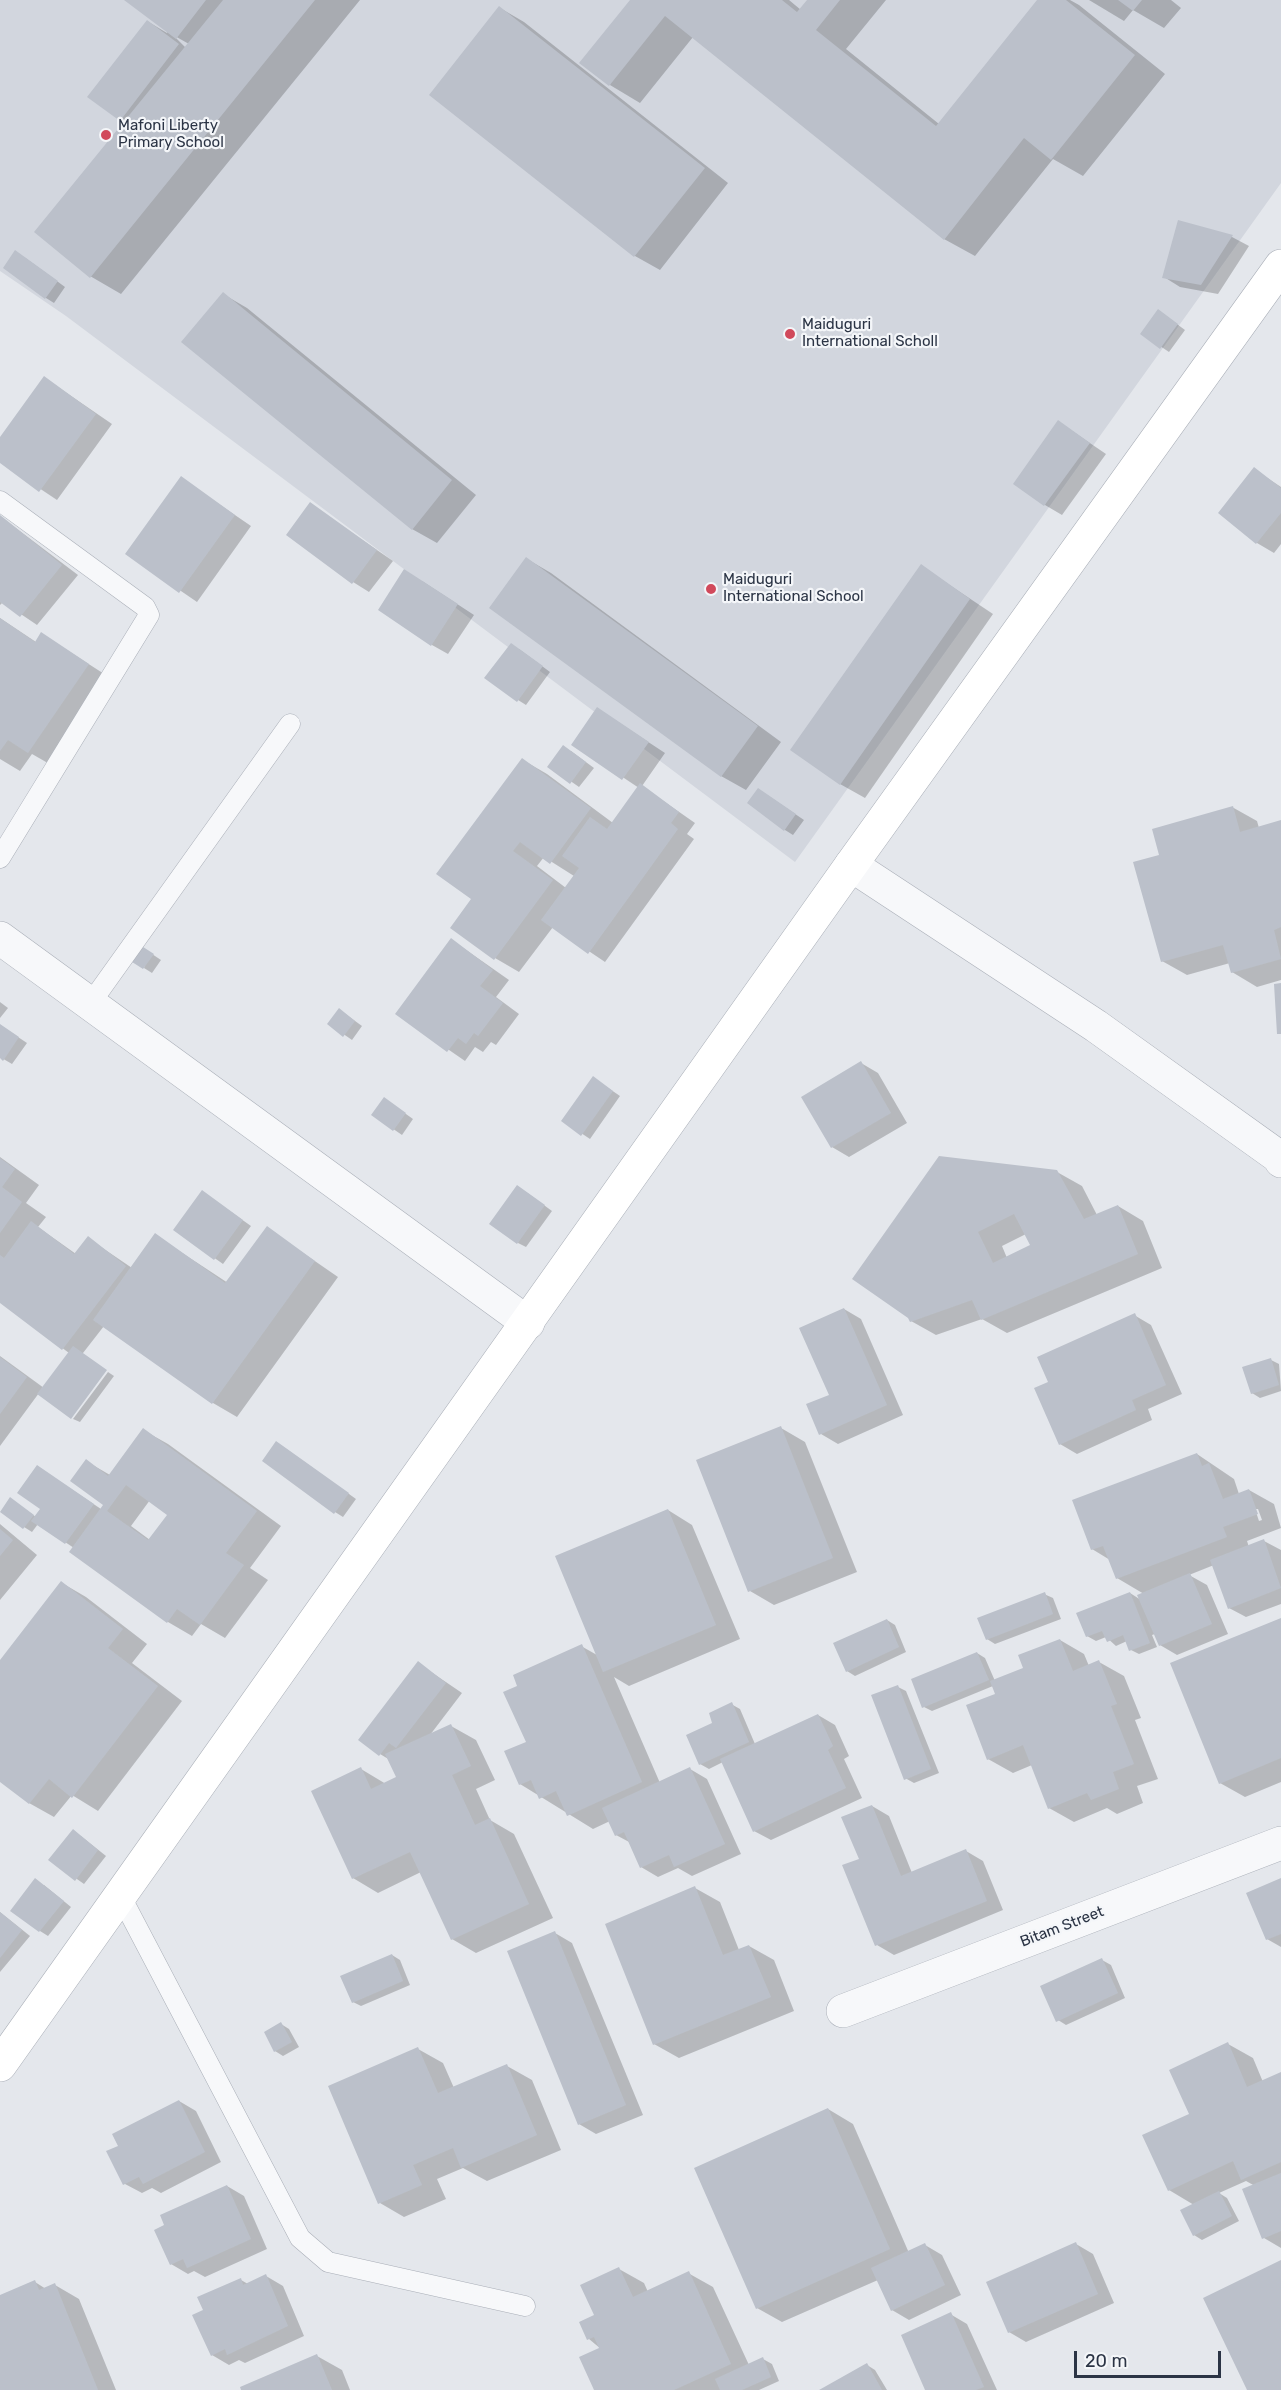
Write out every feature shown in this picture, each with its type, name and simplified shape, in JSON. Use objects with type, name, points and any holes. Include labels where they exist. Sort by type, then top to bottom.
[{"type":"street","points":[[0,2065],[120,1893],[528,1323],[850,865],[1281,266]]},
{"type":"street","points":[[850,865],[1095,1026],[1280,1158]]},
{"type":"street","points":[[0,938],[528,1323]]},
{"type":"street","name":"Bitam Street","points":[[843,2011],[1281,1843]]},
{"type":"lane","points":[[0,501],[146,607],[149,615],[0,858]]},
{"type":"lane","points":[[90,1004],[290,724]]},
{"type":"lane","points":[[120,1893],[300,2238],[328,2262],[525,2306]]},
{"type":"shaded area","name":"Maiduguri International School","points":[[0,0],[1281,0],[1281,183],[795,862],[66,316],[0,271]]},
{"type":"building","points":[[124,0],[206,0],[176,39]]},
{"type":"building","points":[[223,0],[315,0],[90,278],[34,232]]},
{"type":"building","points":[[630,0],[782,0],[797,12],[807,0],[840,0],[816,30],[936,126],[1037,0],[1066,0],[1135,55],[1051,160],[1024,138],[944,240],[665,16],[609,86],[579,63]]},
{"type":"building","points":[[1118,0],[1142,0],[1133,11]]},
{"type":"building","points":[[499,6],[705,168],[634,257],[429,95]]},
{"type":"building","points":[[147,20],[179,44],[120,121],[87,97]]},
{"type":"building","points":[[1178,220],[1233,235],[1201,285],[1162,278]]},
{"type":"building","points":[[15,250],[58,281],[45,299],[3,268]]},
{"type":"building","points":[[223,292],[452,480],[412,530],[181,342]]},
{"type":"building","points":[[1158,309],[1178,324],[1160,349],[1140,334]]},
{"type":"building","points":[[44,376],[96,414],[39,492],[0,463],[0,437]]},
{"type":"building","points":[[1058,420],[1090,443],[1044,506],[1013,484]]},
{"type":"building","points":[[1254,467],[1281,488],[1281,513],[1256,544],[1218,513]]},
{"type":"building","points":[[181,476],[235,515],[179,593],[125,554]]},
{"type":"building","points":[[310,502],[377,550],[352,584],[286,535]]},
{"type":"building","points":[[0,515],[62,565],[20,617],[0,602]]},
{"type":"building","points":[[526,557],[758,726],[721,777],[489,608]]},
{"type":"building","points":[[921,564],[970,599],[840,785],[790,750]]},
{"type":"building","points":[[404,569],[458,604],[431,646],[378,610]]},
{"type":"building","points":[[0,618],[35,642],[41,632],[89,664],[28,753],[8,740],[0,751]]},
{"type":"building","points":[[511,643],[543,666],[517,702],[484,678]]},
{"type":"building","points":[[597,707],[649,742],[622,780],[571,745]]},
{"type":"building","points":[[563,745],[586,762],[570,784],[547,767]]},
{"type":"building","points":[[522,758],[591,808],[550,864],[520,842],[513,851],[553,880],[494,960],[450,928],[471,899],[436,874]]},
{"type":"building","points":[[640,783],[679,812],[671,823],[678,829],[588,954],[541,920],[579,868],[562,856],[590,817],[607,829]]},
{"type":"building","points":[[758,788],[796,814],[784,831],[747,803]]},
{"type":"building","points":[[1233,806],[1240,832],[1281,820],[1281,927],[1274,930],[1281,959],[1231,973],[1223,945],[1161,962],[1133,862],[1159,855],[1152,829]]},
{"type":"building","points":[[451,938],[493,970],[480,986],[503,1003],[478,1036],[474,1033],[466,1044],[458,1038],[447,1052],[395,1014]]},
{"type":"building","points":[[140,945],[154,954],[143,969],[129,960]]},
{"type":"building","points":[[1281,983],[1281,1034],[1277,1034],[1274,984]]},
{"type":"building","points":[[339,1008],[355,1021],[343,1037],[327,1024]]},
{"type":"building","points":[[0,1024],[19,1037],[3,1061],[0,1058]]},
{"type":"building","points":[[861,1061],[891,1113],[831,1148],[801,1097]]},
{"type":"building","points":[[593,1076],[613,1091],[581,1136],[561,1121]]},
{"type":"building","points":[[384,1097],[406,1113],[393,1131],[371,1115]]},
{"type":"building","points":[[939,1156],[1057,1170],[1084,1219],[1118,1205],[1138,1254],[981,1320],[972,1300],[910,1322],[908,1318],[852,1279]],"holes":[[[1014,1214],[1030,1245],[993,1263],[978,1232]]]},
{"type":"building","points":[[0,1158],[15,1169],[2,1187],[22,1202],[0,1233]]},
{"type":"building","points":[[517,1185],[545,1205],[517,1244],[489,1224]]},
{"type":"building","points":[[202,1190],[243,1220],[214,1260],[173,1230]]},
{"type":"building","points":[[31,1221],[74,1254],[88,1236],[126,1266],[62,1350],[0,1303],[0,1255],[4,1258]]},
{"type":"building","points":[[267,1226],[315,1261],[212,1404],[93,1320],[155,1233],[225,1283]]},
{"type":"building","points":[[844,1308],[887,1405],[819,1435],[806,1404],[829,1395],[799,1328]]},
{"type":"building","points":[[1135,1313],[1166,1385],[1132,1400],[1136,1410],[1059,1445],[1034,1388],[1048,1382],[1037,1357]]},
{"type":"building","points":[[73,1346],[107,1370],[71,1419],[37,1394]]},
{"type":"building","points":[[0,1357],[27,1377],[0,1414]]},
{"type":"building","points":[[1271,1358],[1279,1385],[1251,1394],[1242,1367]]},
{"type":"building","points":[[781,1426],[833,1558],[748,1592],[696,1460]]},
{"type":"building","points":[[143,1428],[257,1511],[226,1553],[244,1565],[200,1625],[177,1609],[167,1623],[69,1552],[103,1505],[70,1481],[86,1459],[108,1476]],"holes":[[[126,1485],[167,1515],[148,1540],[107,1511]]]},
{"type":"building","points":[[276,1441],[349,1493],[334,1514],[262,1461]]},
{"type":"building","points":[[1197,1453],[1202,1466],[1209,1463],[1223,1499],[1249,1489],[1258,1514],[1223,1527],[1227,1537],[1116,1579],[1103,1546],[1091,1550],[1072,1500]]},
{"type":"building","points":[[37,1465],[94,1504],[65,1544],[31,1521],[40,1509],[17,1493]]},
{"type":"building","points":[[10,1497],[34,1515],[23,1529],[0,1512]]},
{"type":"building","points":[[668,1509],[716,1625],[603,1672],[555,1556]]},
{"type":"building","points":[[0,1529],[13,1540],[0,1556]]},
{"type":"building","points":[[1264,1539],[1281,1588],[1228,1609],[1210,1560]]},
{"type":"building","points":[[1190,1573],[1212,1624],[1159,1646],[1137,1595]]},
{"type":"building","points":[[61,1581],[123,1629],[108,1648],[158,1686],[72,1798],[49,1779],[29,1804],[0,1782],[0,1660]]},
{"type":"building","points":[[1045,1592],[1053,1614],[986,1640],[977,1618]]},
{"type":"building","points":[[1130,1592],[1150,1643],[1129,1651],[1123,1635],[1107,1642],[1102,1631],[1086,1637],[1076,1613]]},
{"type":"building","points":[[1281,1618],[1281,1758],[1219,1784],[1170,1663]]},
{"type":"building","points":[[887,1619],[899,1647],[846,1672],[833,1643]]},
{"type":"building","points":[[1060,1639],[1073,1671],[1099,1660],[1117,1704],[1111,1706],[1134,1764],[1113,1772],[1119,1789],[1091,1800],[1087,1793],[1048,1809],[1023,1745],[987,1760],[966,1705],[995,1694],[990,1681],[1023,1668],[1018,1655]]},
{"type":"building","points":[[582,1644],[642,1782],[567,1816],[556,1791],[539,1799],[531,1780],[519,1785],[504,1751],[526,1742],[503,1692],[517,1686],[513,1675]]},
{"type":"building","points":[[977,1652],[989,1680],[922,1708],[911,1679]]},
{"type":"building","points":[[418,1661],[446,1683],[396,1748],[389,1743],[379,1756],[358,1740]]},
{"type":"building","points":[[898,1685],[931,1769],[904,1780],[871,1695]]},
{"type":"building","points":[[732,1702],[749,1742],[699,1765],[686,1735],[712,1723],[709,1713]]},
{"type":"building","points":[[818,1714],[833,1746],[828,1750],[846,1788],[753,1832],[720,1759]]},
{"type":"building","points":[[451,1724],[471,1766],[452,1775],[475,1825],[490,1818],[529,1904],[451,1940],[410,1852],[352,1879],[311,1791],[361,1767],[371,1789],[396,1777],[385,1754]]},
{"type":"building","points":[[690,1767],[725,1844],[674,1867],[669,1855],[640,1868],[624,1832],[615,1836],[602,1808]]},
{"type":"building","points":[[872,1805],[901,1876],[966,1849],[987,1901],[875,1946],[842,1865],[859,1859],[841,1817]]},
{"type":"building","points":[[73,1829],[98,1850],[75,1881],[48,1860]]},
{"type":"building","points":[[35,1878],[64,1901],[39,1932],[10,1911]]},
{"type":"building","points":[[1281,1878],[1281,1934],[1266,1940],[1246,1893]]},
{"type":"building","points":[[695,1886],[723,1955],[749,1945],[771,1997],[653,2045],[605,1924]]},
{"type":"building","points":[[0,1912],[22,1930],[0,1958]]},
{"type":"building","points":[[555,1931],[626,2105],[578,2125],[507,1951]]},
{"type":"building","points":[[392,1954],[403,1981],[352,2003],[340,1976]]},
{"type":"building","points":[[1102,1958],[1118,1993],[1056,2022],[1040,1986]]},
{"type":"building","points":[[281,2022],[292,2042],[274,2052],[264,2032]]},
{"type":"building","points":[[1228,2042],[1247,2087],[1281,2072],[1281,2162],[1241,2180],[1233,2161],[1168,2191],[1142,2135],[1189,2114],[1169,2070]]},
{"type":"building","points":[[418,2047],[438,2093],[507,2064],[537,2135],[461,2168],[453,2148],[413,2165],[422,2185],[378,2204],[328,2086]]},
{"type":"building","points":[[179,2100],[205,2152],[143,2184],[139,2177],[123,2185],[106,2151],[118,2146],[112,2134]]},
{"type":"building","points":[[828,2108],[890,2249],[756,2309],[694,2168]]},
{"type":"building","points":[[1281,2173],[1281,2231],[1262,2239],[1242,2189]]},
{"type":"building","points":[[227,2185],[251,2239],[187,2268],[183,2259],[170,2265],[154,2230],[164,2225],[160,2215]]},
{"type":"building","points":[[1219,2191],[1232,2216],[1193,2236],[1180,2210]]},
{"type":"building","points":[[1076,2242],[1098,2294],[1008,2333],[986,2282]]},
{"type":"building","points":[[925,2243],[945,2285],[891,2311],[871,2268]]},
{"type":"building","points":[[1281,2260],[1281,2390],[1247,2390],[1203,2298]]},
{"type":"building","points":[[619,2267],[633,2297],[689,2271],[731,2364],[674,2390],[594,2390],[579,2357],[599,2348],[594,2337],[587,2340],[579,2322],[594,2315],[580,2285]]},
{"type":"building","points":[[266,2274],[288,2326],[227,2355],[225,2349],[211,2356],[192,2315],[203,2310],[197,2297],[241,2278],[243,2285]]},
{"type":"building","points":[[35,2280],[39,2290],[55,2283],[98,2390],[0,2390],[0,2295]]},
{"type":"building","points":[[951,2312],[984,2387],[976,2390],[925,2390],[901,2335]]},
{"type":"building","points":[[317,2354],[332,2390],[241,2390],[240,2387]]},
{"type":"building","points":[[763,2357],[771,2377],[742,2390],[720,2390],[715,2379]]},
{"type":"building","points":[[867,2363],[882,2390],[819,2390]]},
{"type":"place","name":"Mafoni Liberty Primary School","points":[[106,135]]},
{"type":"place","name":"Maiduguri International Scholl","points":[[790,334]]},
{"type":"place","name":"Maiduguri International School","points":[[711,589]]}]
